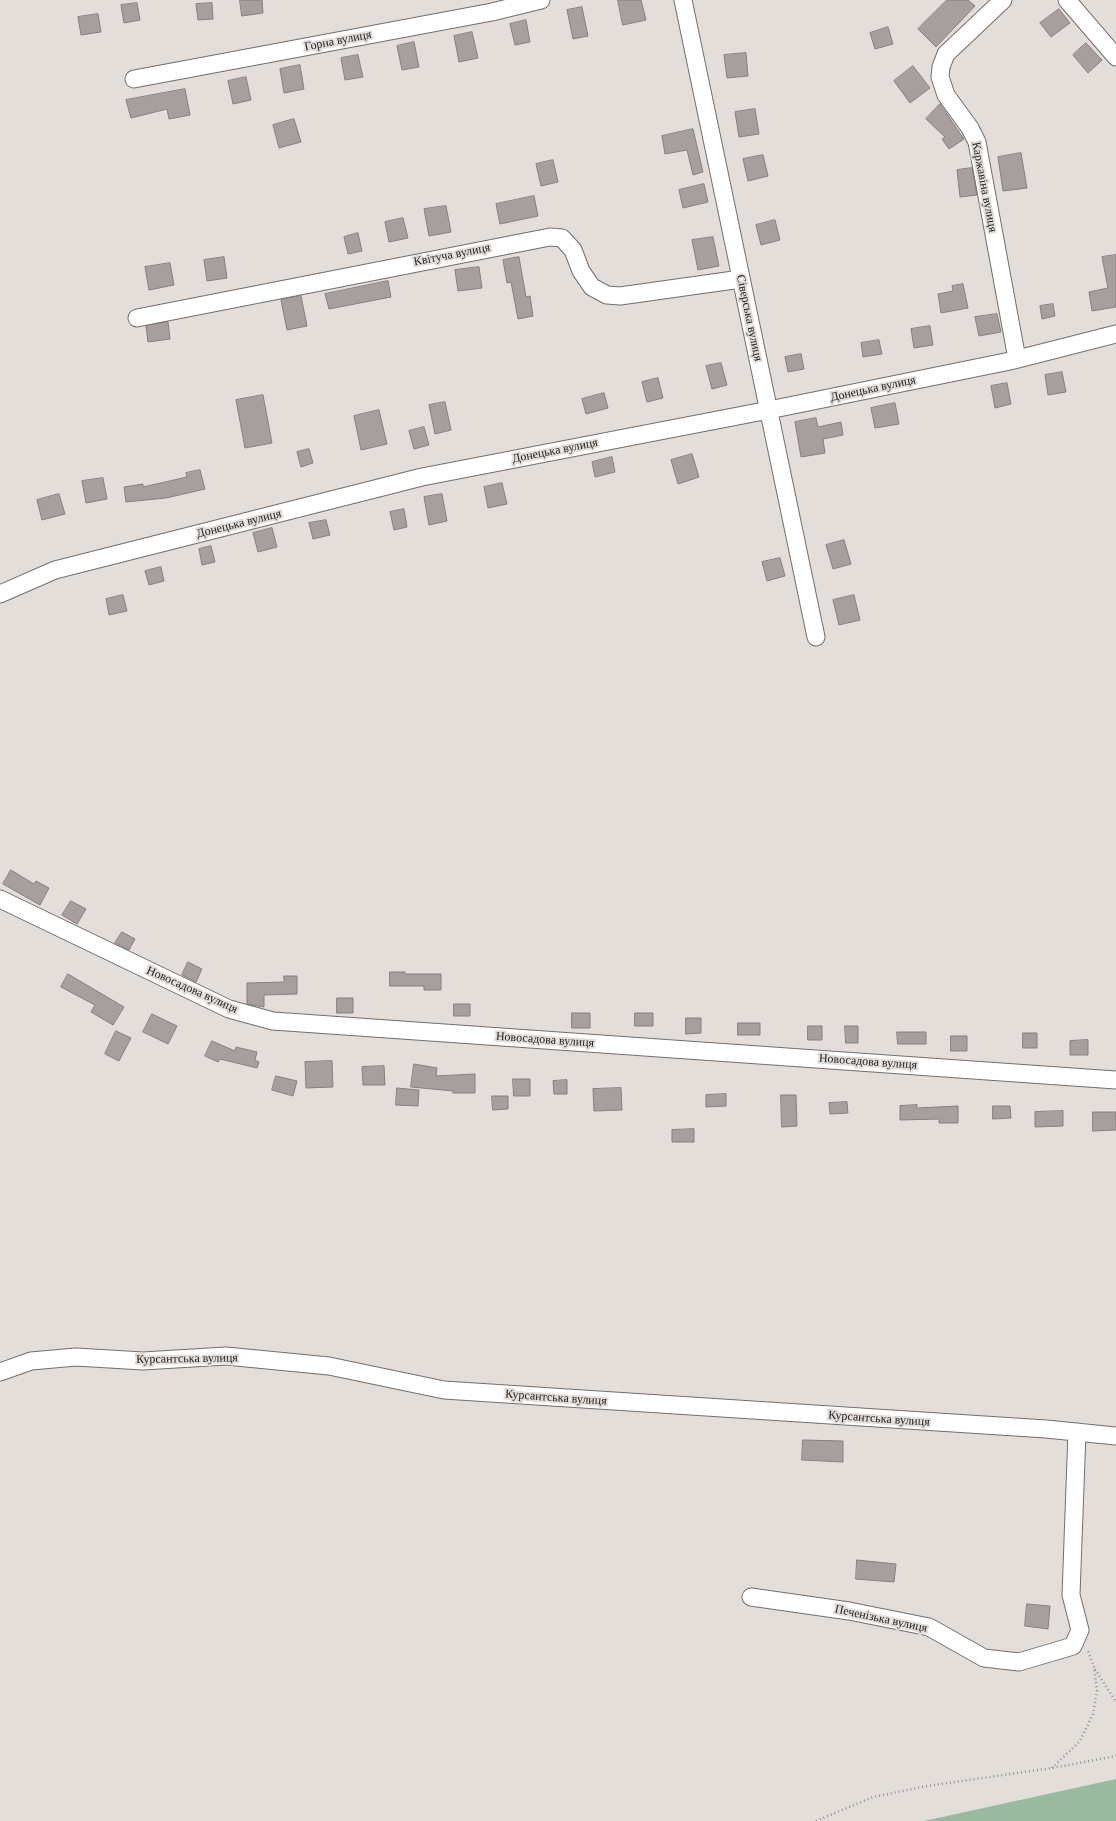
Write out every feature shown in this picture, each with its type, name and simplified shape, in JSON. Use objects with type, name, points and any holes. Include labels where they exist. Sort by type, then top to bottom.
[{"type":"street","name":"Горна вулиця","points":[[134,79],[492,12],[541,0]]},
{"type":"street","name":"Сіверська вулиця","points":[[683,0],[816,637]]},
{"type":"street","name":"Каржавіна вулиця","points":[[1003,0],[946,54],[941,67],[940,77],[946,95],[970,128],[977,142],[1017,359]]},
{"type":"street","points":[[1067,0],[1116,57]]},
{"type":"street","name":"Квітуча вулиця","points":[[137,318],[550,237],[562,238],[573,250],[581,271],[592,287],[607,295],[620,296],[741,279]]},
{"type":"street","name":"Донецька вулиця","points":[[0,594],[55,570],[422,477],[769,410],[1017,359],[1116,334]]},
{"type":"street","name":"Новосадова вулиця","points":[[0,898],[229,1009],[273,1020],[1116,1080]]},
{"type":"street","name":"Курсантська вулиця","points":[[0,1372],[31,1361],[76,1356],[143,1361],[226,1356],[329,1366],[444,1390],[1077,1432],[1116,1436]]},
{"type":"street","points":[[1077,1432],[1071,1595],[1080,1630]]},
{"type":"street","name":"Печенізька вулиця","points":[[751,1597],[850,1611],[929,1627],[984,1658],[1019,1662],[1073,1646],[1080,1630]]},
{"type":"path","points":[[1080,1630],[1094,1667],[1116,1702]]},
{"type":"path","points":[[1052,1768],[1080,1741],[1093,1714],[1097,1691],[1094,1667]]},
{"type":"path","points":[[816,1821],[873,1797],[927,1786],[1052,1768],[1116,1756]]},
{"type":"green space","points":[[1116,1779],[1116,1821],[924,1821]]},
{"type":"building","points":[[240,0],[262,0],[263,13],[242,16]]},
{"type":"building","points":[[618,0],[641,0],[646,20],[623,25]]},
{"type":"building","points":[[947,0],[968,0],[975,6],[936,47],[918,29]]},
{"type":"building","points":[[137,3],[140,20],[124,23],[121,5]]},
{"type":"building","points":[[212,3],[213,19],[198,20],[196,4]]},
{"type":"building","points":[[582,7],[588,36],[573,39],[567,10]]},
{"type":"building","points":[[1059,9],[1070,23],[1051,37],[1040,23]]},
{"type":"building","points":[[98,14],[101,32],[81,35],[78,17]]},
{"type":"building","points":[[526,20],[530,42],[515,45],[510,24]]},
{"type":"building","points":[[888,27],[893,44],[875,49],[870,33]]},
{"type":"building","points":[[472,32],[478,58],[459,62],[454,36]]},
{"type":"building","points":[[414,42],[419,67],[402,70],[397,46]]},
{"type":"building","points":[[1086,43],[1102,60],[1088,73],[1073,55]]},
{"type":"building","points":[[746,53],[748,76],[727,78],[724,55]]},
{"type":"building","points":[[358,55],[363,77],[345,80],[341,58]]},
{"type":"building","points":[[300,65],[304,89],[284,93],[280,69]]},
{"type":"building","points":[[913,66],[930,88],[910,103],[894,81]]},
{"type":"building","points":[[246,77],[251,100],[233,104],[228,81]]},
{"type":"building","points":[[185,89],[190,115],[169,119],[167,109],[131,118],[126,100]]},
{"type":"building","points":[[940,104],[964,139],[949,149],[942,139],[945,137],[926,119]]},
{"type":"building","points":[[755,109],[759,134],[739,137],[735,112]]},
{"type":"building","points":[[294,119],[301,142],[279,148],[273,125]]},
{"type":"building","points":[[693,129],[703,172],[693,175],[687,150],[665,154],[662,136]]},
{"type":"building","points":[[1021,153],[1027,188],[1003,191],[998,157]]},
{"type":"building","points":[[763,155],[768,176],[748,181],[743,159]]},
{"type":"building","points":[[553,160],[558,182],[541,186],[536,164]]},
{"type":"building","points":[[972,168],[977,195],[960,197],[957,170]]},
{"type":"building","points":[[704,184],[708,202],[683,208],[679,190]]},
{"type":"building","points":[[534,196],[538,216],[500,224],[496,204]]},
{"type":"building","points":[[446,206],[451,232],[429,236],[424,209]]},
{"type":"building","points":[[403,218],[408,238],[389,242],[385,222]]},
{"type":"building","points":[[775,220],[780,240],[761,245],[756,225]]},
{"type":"building","points":[[358,233],[362,251],[348,254],[344,237]]},
{"type":"building","points":[[713,237],[719,266],[698,270],[692,240]]},
{"type":"building","points":[[1116,255],[1116,307],[1092,311],[1089,292],[1108,288],[1102,257]]},
{"type":"building","points":[[224,257],[227,278],[207,281],[204,260]]},
{"type":"building","points":[[519,257],[526,297],[530,296],[533,316],[518,319],[511,282],[507,283],[503,260]]},
{"type":"building","points":[[170,263],[174,285],[149,290],[145,267]]},
{"type":"building","points":[[479,267],[482,288],[458,291],[455,270]]},
{"type":"building","points":[[388,281],[391,297],[329,309],[325,294]]},
{"type":"building","points":[[963,284],[968,308],[941,313],[938,294],[953,291],[952,286]]},
{"type":"building","points":[[301,296],[307,326],[287,330],[281,300]]},
{"type":"building","points":[[1053,304],[1055,316],[1042,319],[1040,306]]},
{"type":"building","points":[[997,314],[1001,332],[979,336],[975,317]]},
{"type":"building","points":[[168,322],[170,339],[148,342],[146,326]]},
{"type":"building","points":[[930,326],[933,345],[914,348],[911,329]]},
{"type":"building","points":[[879,340],[882,354],[863,357],[861,343]]},
{"type":"building","points":[[801,354],[804,369],[788,372],[785,357]]},
{"type":"building","points":[[721,363],[727,385],[712,389],[706,366]]},
{"type":"building","points":[[1062,372],[1066,392],[1048,395],[1045,375]]},
{"type":"building","points":[[658,378],[663,398],[647,402],[642,382]]},
{"type":"building","points":[[1007,383],[1011,404],[995,408],[991,386]]},
{"type":"building","points":[[604,393],[608,408],[586,414],[582,399]]},
{"type":"building","points":[[263,395],[272,443],[245,448],[236,400]]},
{"type":"building","points":[[445,402],[451,430],[435,434],[429,405]]},
{"type":"building","points":[[895,403],[899,424],[875,428],[871,408]]},
{"type":"building","points":[[379,410],[387,444],[361,450],[354,416]]},
{"type":"building","points":[[816,418],[818,427],[841,422],[843,435],[823,439],[825,453],[801,457],[795,422]]},
{"type":"building","points":[[424,427],[429,445],[414,449],[409,431]]},
{"type":"building","points":[[309,449],[313,463],[301,467],[297,452]]},
{"type":"building","points":[[692,454],[699,477],[678,484],[671,460]]},
{"type":"building","points":[[612,457],[615,472],[595,477],[592,462]]},
{"type":"building","points":[[200,470],[205,489],[166,498],[126,502],[124,487],[143,484],[143,487],[187,477],[186,473]]},
{"type":"building","points":[[103,478],[107,499],[86,503],[82,481]]},
{"type":"building","points":[[502,483],[507,504],[488,508],[484,487]]},
{"type":"building","points":[[59,494],[65,514],[42,520],[37,500]]},
{"type":"building","points":[[442,494],[447,521],[429,525],[424,497]]},
{"type":"building","points":[[404,509],[407,527],[394,530],[390,512]]},
{"type":"building","points":[[326,520],[330,535],[313,539],[309,523]]},
{"type":"building","points":[[272,528],[277,547],[258,552],[253,533]]},
{"type":"building","points":[[844,540],[851,564],[833,569],[826,545]]},
{"type":"building","points":[[211,546],[215,562],[202,565],[199,549]]},
{"type":"building","points":[[780,558],[785,576],[767,581],[762,562]]},
{"type":"building","points":[[161,567],[164,581],[149,585],[145,571]]},
{"type":"building","points":[[123,595],[127,611],[109,615],[106,599]]},
{"type":"building","points":[[854,595],[860,620],[839,625],[833,600]]},
{"type":"building","points":[[11,870],[34,884],[36,881],[49,888],[40,905],[3,884]]},
{"type":"building","points":[[71,901],[86,909],[77,924],[62,915]]},
{"type":"building","points":[[122,932],[135,939],[129,950],[115,943]]},
{"type":"building","points":[[188,962],[202,969],[196,982],[182,975]]},
{"type":"building","points":[[390,972],[405,972],[405,974],[441,974],[441,990],[424,990],[424,986],[390,986]]},
{"type":"building","points":[[68,974],[124,1007],[113,1025],[91,1012],[95,1005],[61,987]]},
{"type":"building","points":[[284,976],[297,976],[297,994],[264,995],[264,1007],[247,1004],[247,983],[284,982]]},
{"type":"building","points":[[337,998],[353,998],[353,1013],[337,1013]]},
{"type":"building","points":[[454,1004],[470,1004],[470,1016],[454,1016]]},
{"type":"building","points":[[572,1013],[590,1013],[590,1028],[572,1028]]},
{"type":"building","points":[[635,1013],[653,1013],[653,1026],[635,1026]]},
{"type":"building","points":[[152,1014],[177,1026],[168,1044],[143,1032]]},
{"type":"building","points":[[686,1018],[701,1018],[701,1033],[686,1034]]},
{"type":"building","points":[[738,1023],[760,1023],[760,1035],[738,1035]]},
{"type":"building","points":[[808,1026],[822,1026],[822,1040],[808,1040]]},
{"type":"building","points":[[845,1026],[858,1026],[858,1043],[846,1043]]},
{"type":"building","points":[[116,1031],[131,1038],[119,1061],[105,1054]]},
{"type":"building","points":[[897,1032],[926,1032],[926,1044],[898,1044]]},
{"type":"building","points":[[1023,1033],[1037,1033],[1037,1048],[1023,1048]]},
{"type":"building","points":[[951,1036],[967,1036],[967,1051],[951,1051]]},
{"type":"building","points":[[1088,1040],[1088,1055],[1070,1055],[1070,1041]]},
{"type":"building","points":[[212,1041],[235,1051],[236,1047],[257,1052],[255,1060],[259,1062],[257,1068],[220,1059],[218,1062],[205,1056]]},
{"type":"building","points":[[332,1061],[333,1087],[306,1088],[305,1062]]},
{"type":"building","points":[[414,1064],[437,1068],[436,1076],[475,1074],[475,1093],[453,1093],[453,1091],[411,1087]]},
{"type":"building","points":[[384,1066],[385,1085],[363,1085],[362,1067]]},
{"type":"building","points":[[276,1076],[297,1081],[293,1096],[272,1090]]},
{"type":"building","points":[[513,1079],[530,1079],[530,1096],[514,1096]]},
{"type":"building","points":[[567,1080],[567,1094],[554,1094],[553,1081]]},
{"type":"building","points":[[397,1088],[419,1090],[418,1106],[396,1105]]},
{"type":"building","points":[[621,1088],[622,1110],[594,1111],[593,1089]]},
{"type":"building","points":[[726,1094],[726,1106],[706,1107],[706,1095]]},
{"type":"building","points":[[781,1095],[796,1095],[797,1126],[782,1127]]},
{"type":"building","points":[[492,1096],[508,1096],[508,1109],[493,1110]]},
{"type":"building","points":[[847,1102],[848,1113],[830,1114],[829,1103]]},
{"type":"building","points":[[917,1105],[917,1108],[958,1106],[958,1123],[939,1123],[939,1119],[900,1120],[900,1106]]},
{"type":"building","points":[[993,1106],[1010,1106],[1011,1118],[993,1119]]},
{"type":"building","points":[[1063,1111],[1063,1126],[1035,1127],[1035,1112]]},
{"type":"building","points":[[1093,1112],[1116,1112],[1116,1130],[1093,1131]]},
{"type":"building","points":[[694,1129],[694,1142],[672,1142],[672,1130]]},
{"type":"building","points":[[803,1440],[843,1441],[843,1462],[802,1460]]},
{"type":"building","points":[[857,1560],[896,1564],[894,1582],[856,1579]]},
{"type":"building","points":[[1027,1604],[1050,1606],[1048,1629],[1025,1626]]}]
